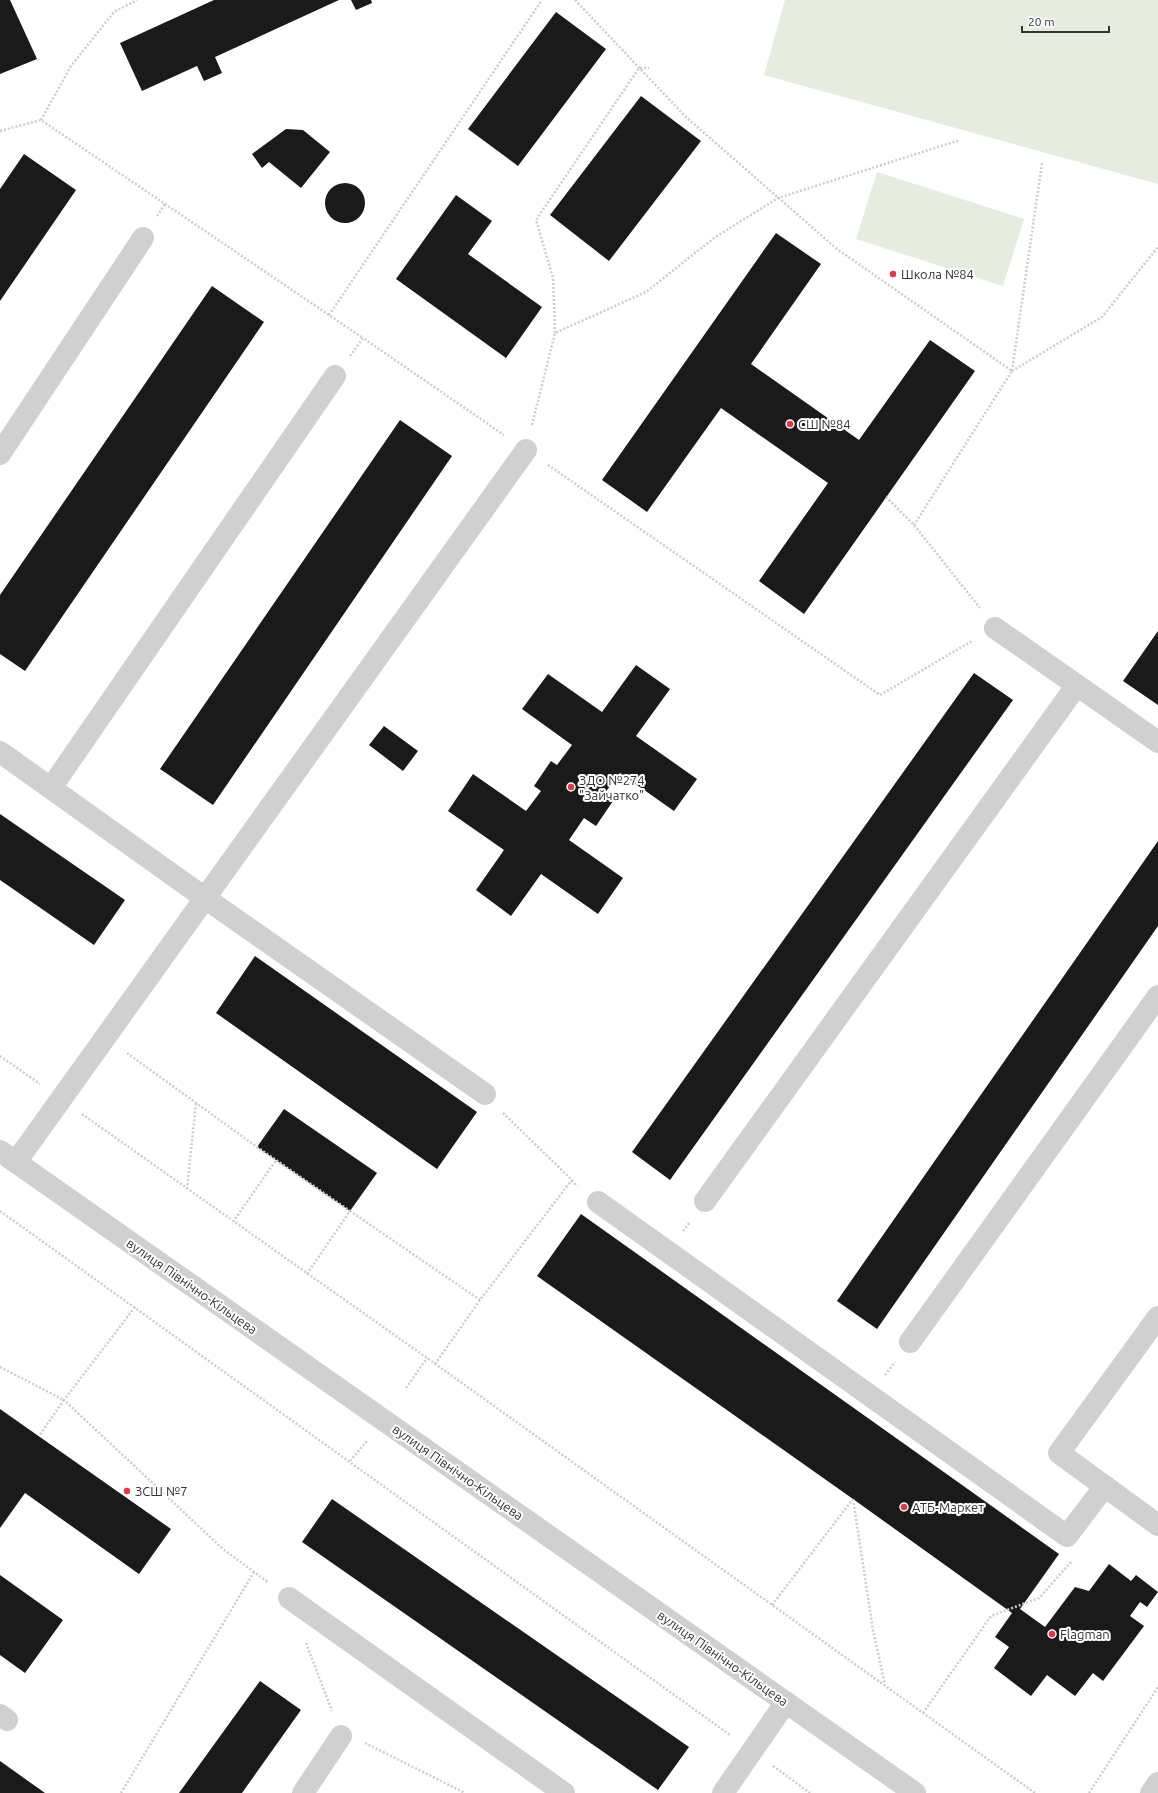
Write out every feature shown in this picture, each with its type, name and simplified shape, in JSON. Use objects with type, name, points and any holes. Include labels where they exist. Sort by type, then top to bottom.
[{"type":"street","points":[[0,454],[143,238]]},
{"type":"street","points":[[51,788],[334,376]]},
{"type":"street","points":[[8,1157],[61,1099],[526,450]]},
{"type":"street","points":[[995,628],[1158,742]]},
{"type":"street","points":[[705,1200],[1077,685]]},
{"type":"street","points":[[0,752],[485,1094]]},
{"type":"street","points":[[910,1342],[1158,996]]},
{"type":"street","name":"вулиця Північно-Кільцева","points":[[8,1157],[915,1793]]},
{"type":"street","points":[[598,1202],[1067,1536],[1105,1486]]},
{"type":"street","points":[[1158,1317],[1059,1453],[1158,1525]]},
{"type":"street","points":[[289,1598],[564,1793]]},
{"type":"street","points":[[723,1793],[786,1702]]},
{"type":"street","points":[[303,1793],[351,1738]]},
{"type":"street","points":[[1151,1793],[1158,1783]]},
{"type":"path","points":[[0,131],[41,120],[71,66],[114,12],[137,0]]},
{"type":"path","points":[[329,315],[542,0]]},
{"type":"path","points":[[575,0],[686,117],[837,249],[1012,371]]},
{"type":"path","points":[[639,68],[649,68]]},
{"type":"path","points":[[526,450],[555,333],[553,278],[536,220],[639,68]]},
{"type":"path","points":[[41,120],[363,338],[880,695],[995,628],[914,525],[886,497]]},
{"type":"path","points":[[555,333],[646,292],[714,238],[778,198],[960,140]]},
{"type":"path","points":[[914,525],[1012,371],[1042,163]]},
{"type":"path","points":[[1012,371],[1102,317],[1158,247]]},
{"type":"path","points":[[334,376],[363,338]]},
{"type":"path","points":[[105,1037],[276,1160],[480,1300]]},
{"type":"path","points":[[0,1056],[427,1358],[1035,1793]]},
{"type":"path","points":[[485,1094],[577,1186]]},
{"type":"path","points":[[187,1189],[196,1103]]},
{"type":"path","points":[[233,1222],[276,1160]]},
{"type":"path","points":[[435,1364],[480,1300],[571,1181],[598,1202]]},
{"type":"path","points":[[667,1252],[705,1200]]},
{"type":"path","points":[[0,1211],[350,1461],[810,1793]]},
{"type":"path","points":[[307,1274],[350,1211]]},
{"type":"path","points":[[39,1436],[64,1400],[135,1307]]},
{"type":"path","points":[[869,1395],[910,1342]]},
{"type":"path","points":[[406,1388],[427,1358]]},
{"type":"path","points":[[0,1367],[64,1400],[223,1549],[289,1598]]},
{"type":"path","points":[[350,1461],[367,1440]]},
{"type":"path","points":[[772,1605],[853,1498],[872,1630],[885,1686]]},
{"type":"path","points":[[923,1713],[991,1616],[1039,1598],[1075,1558]]},
{"type":"path","points":[[121,1793],[254,1572]]},
{"type":"path","points":[[305,1641],[351,1738],[465,1793]]},
{"type":"path","points":[[1089,1793],[1158,1687]]},
{"type":"shaded area","points":[[785,0],[1158,0],[1158,184],[764,75]]},
{"type":"shaded area","points":[[877,172],[1024,219],[1003,286],[856,239]]},
{"type":"building","points":[[0,0],[10,0],[37,59],[0,74]]},
{"type":"building","points":[[214,0],[339,0],[215,57],[222,73],[204,81],[197,66],[142,91],[120,43]]},
{"type":"building","points":[[351,0],[371,0],[372,3],[356,10]]},
{"type":"building","points":[[556,12],[606,49],[518,166],[468,129]]},
{"type":"building","points":[[641,96],[701,141],[609,261],[550,215]]},
{"type":"building","points":[[286,129],[303,130],[330,152],[301,188],[269,162],[262,168],[252,154]]},
{"type":"building","points":[[24,154],[76,190],[0,301],[0,189]]},
{"type":"building","points":[[341,183],[349,183],[356,186],[362,192],[365,203],[362,214],[356,220],[349,223],[341,223],[334,220],[328,214],[325,207],[325,199],[328,192],[334,186]]},
{"type":"building","points":[[456,195],[492,221],[468,254],[542,307],[506,358],[396,279]]},
{"type":"building","name":"СШ №84","points":[[776,233],[821,264],[751,364],[859,440],[930,340],[975,371],[804,614],[759,581],[828,483],[721,408],[647,512],[602,480]]},
{"type":"building","points":[[212,286],[264,322],[25,671],[0,654],[0,595]]},
{"type":"building","points":[[400,420],[452,456],[213,805],[160,769]]},
{"type":"building","points":[[1158,631],[1158,705],[1123,681]]},
{"type":"building","name":"ЗДО №274 \"Зайчатко\"","points":[[636,665],[670,689],[636,736],[697,779],[674,811],[620,773],[604,794],[613,801],[596,826],[584,818],[569,840],[623,878],[598,914],[541,874],[511,916],[476,890],[504,850],[448,811],[473,774],[526,811],[541,791],[534,786],[551,761],[557,765],[572,745],[522,709],[548,674],[602,712]]},
{"type":"building","points":[[974,673],[1013,700],[670,1180],[632,1152]]},
{"type":"building","points":[[384,726],[418,751],[403,771],[369,745]]},
{"type":"building","points":[[0,814],[125,900],[94,945],[0,880]]},
{"type":"building","points":[[1158,841],[1158,926],[877,1329],[837,1301]]},
{"type":"building","points":[[255,956],[477,1112],[437,1169],[216,1013]]},
{"type":"building","points":[[284,1109],[377,1173],[350,1211],[257,1147]]},
{"type":"building","points":[[581,1214],[1059,1554],[1020,1609],[1045,1627],[1075,1587],[1089,1591],[1109,1564],[1131,1581],[1136,1575],[1158,1592],[1147,1607],[1140,1602],[1130,1616],[1144,1626],[1103,1681],[1093,1673],[1075,1696],[1047,1675],[1031,1696],[994,1668],[1009,1647],[995,1637],[1012,1613],[537,1276]]},
{"type":"building","points":[[0,1409],[171,1529],[139,1574],[25,1493],[0,1528]]},
{"type":"building","points":[[332,1499],[689,1747],[658,1790],[302,1542]]},
{"type":"building","points":[[0,1575],[63,1620],[25,1673],[0,1655]]},
{"type":"building","points":[[260,1681],[301,1710],[242,1793],[179,1793]]},
{"type":"building","points":[[0,1761],[45,1793],[0,1793]]},
{"type":"place","name":"Школа №84","points":[[893,274]]},
{"type":"place","name":"СШ №84","points":[[790,424]]},
{"type":"place","name":"ЗДО №274 \"Зайчатко\"","points":[[571,787]]},
{"type":"place","name":"ЗСШ №7","points":[[127,1491]]},
{"type":"place","name":"АТБ-Маркет","points":[[904,1507]]},
{"type":"place","name":"Flagman","points":[[1052,1634]]}]
